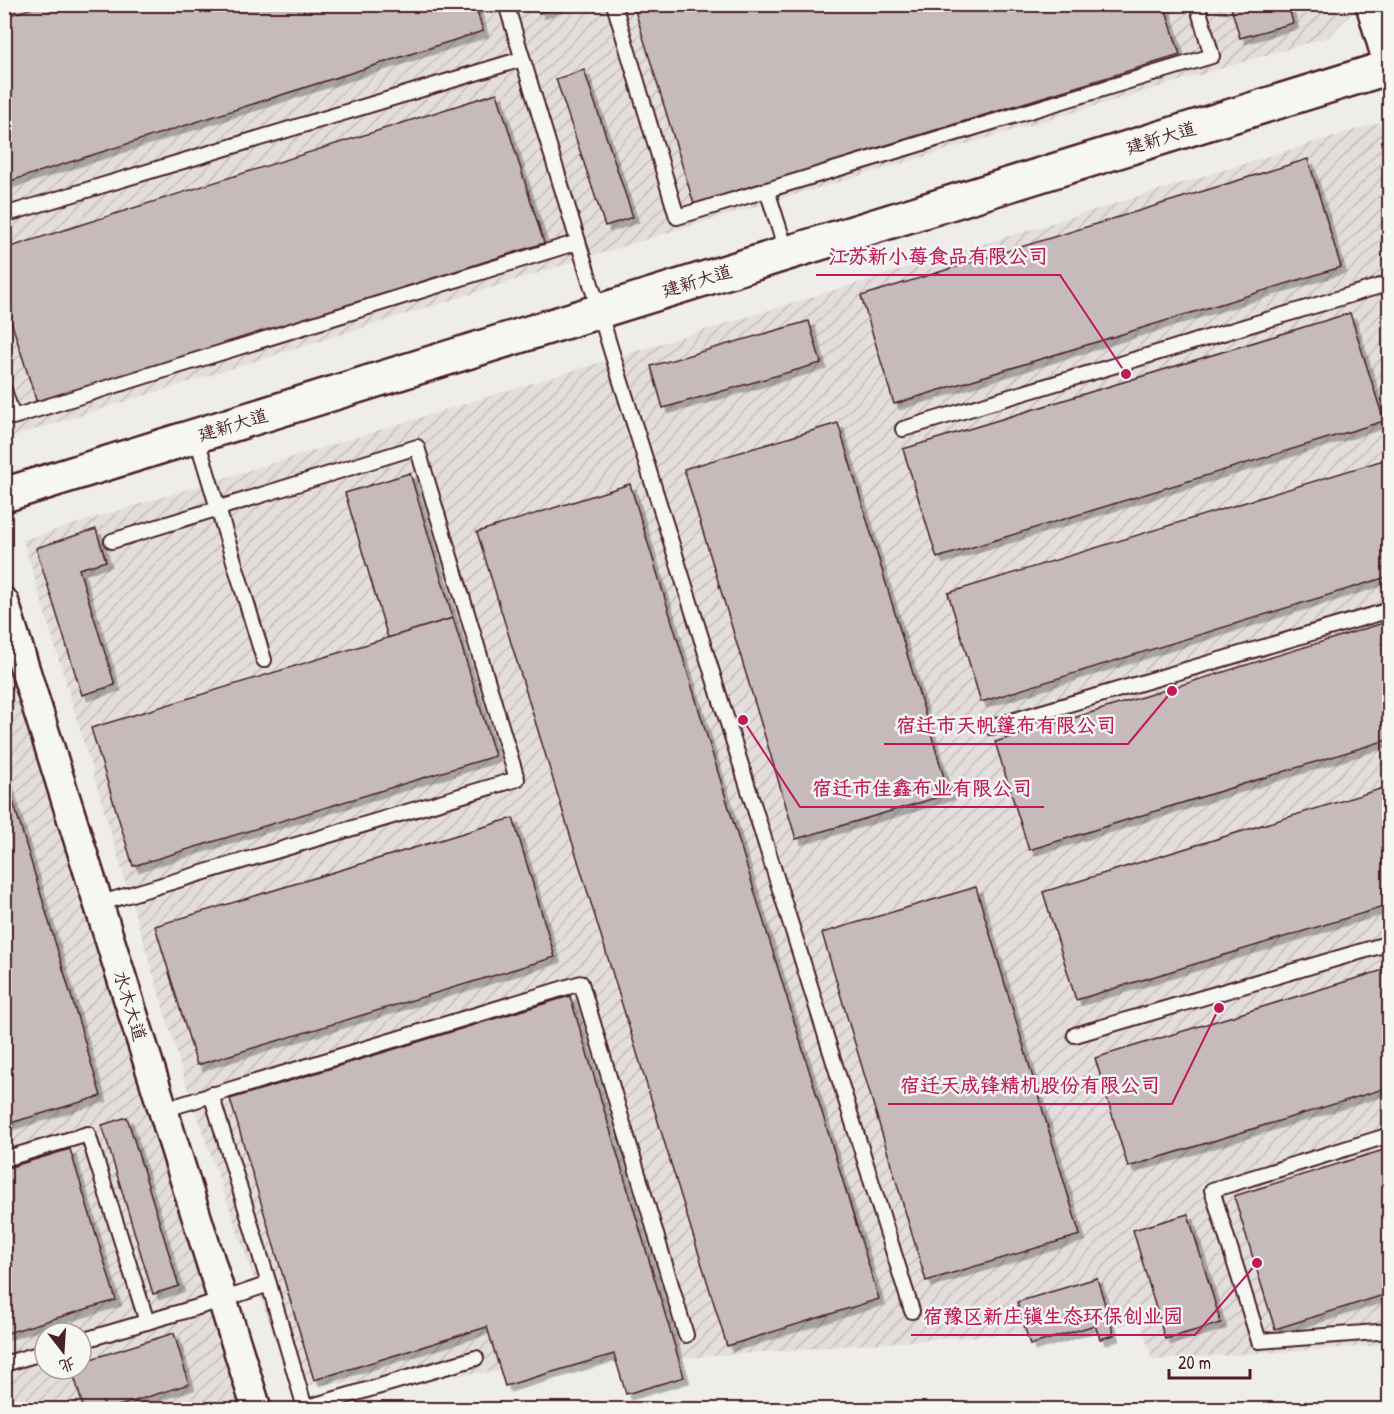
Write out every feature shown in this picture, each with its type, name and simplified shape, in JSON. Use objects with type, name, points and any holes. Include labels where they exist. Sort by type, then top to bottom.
[{"type":"street","points":[[1373,4],[1389,62]]},
{"type":"street","name":"建新大道","points":[[4,495],[1389,67]]},
{"type":"street","name":"水木大道","points":[[4,602],[257,1410]]},
{"type":"lane","points":[[506,4],[578,242],[912,1311]]},
{"type":"lane","points":[[614,4],[677,217],[1212,56],[1197,4]]},
{"type":"lane","points":[[4,215],[522,59]]},
{"type":"lane","points":[[767,190],[787,253]]},
{"type":"lane","points":[[4,390],[13,417],[578,242]]},
{"type":"lane","points":[[903,429],[1389,283]]},
{"type":"lane","points":[[196,436],[264,660]]},
{"type":"lane","points":[[98,904],[517,779],[417,447],[112,541]]},
{"type":"lane","points":[[991,727],[1389,610]]},
{"type":"lane","points":[[1075,1035],[1389,943]]},
{"type":"lane","points":[[163,1110],[580,983],[686,1335]]},
{"type":"lane","points":[[211,1094],[305,1408],[476,1358]]},
{"type":"lane","points":[[4,1159],[88,1134],[147,1322]]},
{"type":"lane","points":[[1389,1135],[1212,1190],[1259,1341],[1389,1331]]},
{"type":"lane","points":[[93,1338],[269,1284]]},
{"type":"lane","points":[[4,1364],[33,1356]]},
{"type":"shaded area","points":[[5,5],[1350,5],[1353,12],[1328,37],[670,232],[5,439]]},
{"type":"shaded area","points":[[1380,122],[1390,155],[1389,1345],[1152,1360],[1141,1324],[292,1387],[187,1087],[23,540]]},
{"type":"shaded area","points":[[4,644],[242,1409],[5,1409]]},
{"type":"building","points":[[45,4],[475,4],[483,31],[4,183],[4,17]]},
{"type":"building","points":[[537,4],[566,4],[539,13]]},
{"type":"building","points":[[633,4],[1164,4],[1180,55],[694,204]]},
{"type":"building","points":[[1230,4],[1288,4],[1293,23],[1240,38]]},
{"type":"building","points":[[584,70],[633,217],[605,226],[556,79]]},
{"type":"building","points":[[497,93],[544,243],[37,403],[4,299],[4,249]]},
{"type":"building","points":[[1308,159],[1341,267],[894,404],[861,296]]},
{"type":"building","points":[[1350,313],[1384,421],[937,558],[903,449]]},
{"type":"building","points":[[809,321],[821,363],[663,408],[651,366]]},
{"type":"building","points":[[838,423],[949,794],[796,839],[684,469]]},
{"type":"building","points":[[1390,458],[1390,576],[981,702],[948,593]]},
{"type":"building","points":[[410,473],[453,618],[388,638],[345,493]]},
{"type":"building","points":[[630,484],[879,1299],[727,1346],[477,532]]},
{"type":"building","points":[[96,529],[106,561],[79,569],[115,685],[82,695],[36,548]]},
{"type":"building","points":[[453,618],[495,756],[133,866],[91,728]]},
{"type":"building","points":[[1390,621],[1390,739],[1029,850],[995,742]]},
{"type":"building","points":[[4,771],[101,1096],[4,1125]]},
{"type":"building","points":[[1390,786],[1390,905],[1076,1000],[1043,892]]},
{"type":"building","points":[[513,818],[555,957],[197,1065],[155,926]]},
{"type":"building","points":[[976,887],[1080,1235],[926,1281],[822,933]]},
{"type":"building","points":[[1390,968],[1390,1087],[1128,1167],[1095,1058]]},
{"type":"building","points":[[570,996],[684,1377],[626,1394],[614,1354],[505,1386],[487,1327],[314,1380],[230,1099]]},
{"type":"building","points":[[127,1117],[179,1286],[153,1294],[102,1125]]},
{"type":"building","points":[[1390,1148],[1390,1293],[1275,1329],[1234,1196]]},
{"type":"building","points":[[70,1149],[116,1300],[47,1321],[33,1321],[33,1325],[4,1334],[4,1169]]},
{"type":"building","points":[[1188,1214],[1221,1323],[1165,1339],[1133,1230]]},
{"type":"building","points":[[1097,1278],[1114,1335],[1100,1339],[1095,1325],[1030,1345],[1017,1302]]},
{"type":"building","points":[[174,1333],[189,1384],[106,1410],[84,1410],[76,1381],[93,1381],[93,1358]]},
{"type":"place","name":"江苏新小莓食品有限公司","points":[[1126,374]]},
{"type":"place","name":"宿迁市天帆篷布有限公司","points":[[1172,691]]},
{"type":"place","name":"宿迁市佳鑫布业有限公司","points":[[743,720]]},
{"type":"place","name":"宿迁天成锋精机股份有限公司","points":[[1219,1008]]},
{"type":"place","name":"宿豫区新庄镇生态环保创业园","points":[[1257,1263]]}]
